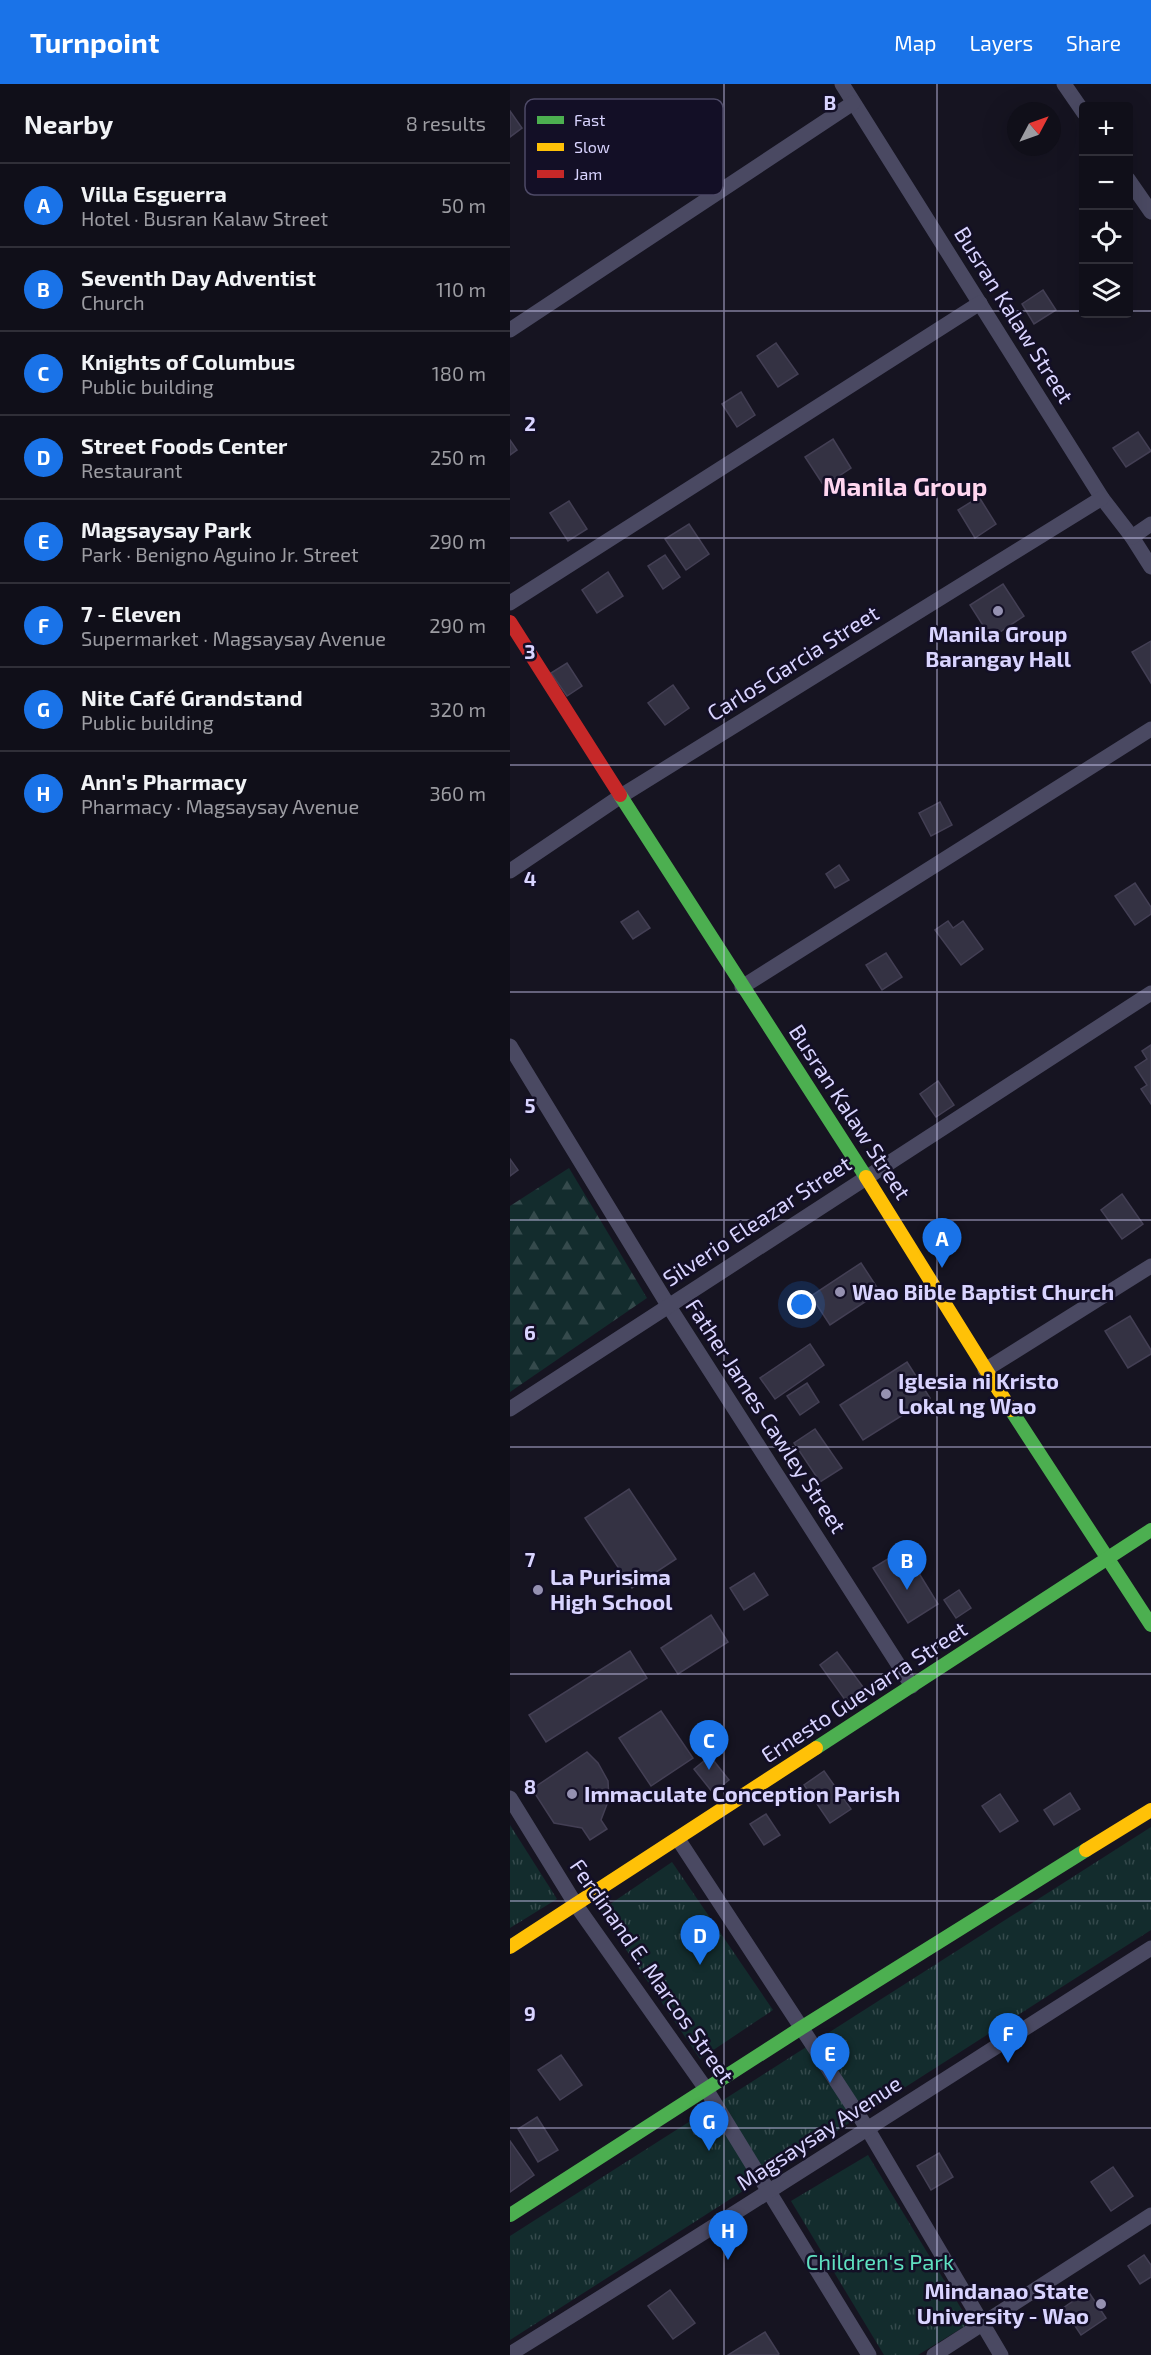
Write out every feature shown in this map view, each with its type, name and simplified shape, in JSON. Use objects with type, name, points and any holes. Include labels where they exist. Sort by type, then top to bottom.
[{"type":"street","name":"Busran Kalaw Street","points":[[842,84],[1102,498],[1132,537],[1151,567]]},
{"type":"street","points":[[1064,84],[1079,107]]},
{"type":"street","points":[[723,189],[853,103]]},
{"type":"street","points":[[1133,186],[1151,212]]},
{"type":"street","points":[[510,330],[714,195]]},
{"type":"street","points":[[510,603],[980,303]]},
{"type":"street","name":"Carlos Garcia Street","points":[[510,871],[621,796],[1102,498]]},
{"type":"street","points":[[1132,537],[1151,524]]},
{"type":"street","name":"Busran Kalaw Street","points":[[510,622],[866,1177],[985,1370],[1151,1625]]},
{"type":"street","points":[[742,987],[1151,729]]},
{"type":"street","name":"Silverio Eleazar Street","points":[[510,1410],[668,1305],[1151,993]]},
{"type":"street","name":"Father James Cawley Street","points":[[510,1046],[668,1305],[912,1686]]},
{"type":"street","points":[[985,1370],[1151,1266]]},
{"type":"street","name":"Ernesto Guevarra Street","points":[[510,1947],[912,1686],[1107,1556],[1151,1530]]},
{"type":"street","name":"Ferdinand E. Marcos Street","points":[[510,1798],[576,1905],[706,2088],[869,2355]]},
{"type":"street","points":[[510,2215],[706,2088],[1151,1810]]},
{"type":"street","points":[[678,1839],[867,2128],[1001,2355]]},
{"type":"street","name":"Magsaysay Avenue","points":[[510,2354],[770,2192],[1151,1948]]},
{"type":"street","points":[[934,2355],[1151,2215]]},
{"type":"green space","points":[[569,1168],[647,1298],[510,1392],[510,1206]]},
{"type":"green space","points":[[510,1825],[557,1899],[510,1928]]},
{"type":"green space","points":[[1151,1827],[1151,1930],[510,2340],[510,2236]]},
{"type":"green space","points":[[672,1862],[773,2010],[700,2059],[600,1911]]},
{"type":"green space","name":"Children's Park","points":[[868,2155],[970,2323],[918,2355],[884,2355],[791,2201]]},
{"type":"building","points":[[510,111],[522,128],[510,137]]},
{"type":"building","points":[[1043,290],[1056,310],[1034,324],[1022,304]]},
{"type":"building","points":[[776,343],[798,374],[778,387],[757,356]]},
{"type":"building","points":[[741,392],[755,415],[737,427],[722,404]]},
{"type":"building","points":[[1138,432],[1151,451],[1126,467],[1113,448]]},
{"type":"building","points":[[833,439],[851,468],[824,486],[805,457]]},
{"type":"building","points":[[510,440],[517,450],[510,455]]},
{"type":"building","points":[[979,497],[996,524],[975,538],[958,510]]},
{"type":"building","points":[[569,501],[587,529],[568,541],[550,513]]},
{"type":"building","points":[[689,524],[709,554],[686,570],[665,539]]},
{"type":"building","points":[[665,555],[680,577],[663,589],[648,566]]},
{"type":"building","points":[[608,572],[623,596],[597,613],[582,590]]},
{"type":"building","points":[[1003,584],[1024,616],[991,638],[970,605]]},
{"type":"building","points":[[1151,641],[1151,683],[1132,652]]},
{"type":"building","points":[[567,663],[582,686],[567,696],[551,673]]},
{"type":"building","points":[[673,685],[689,708],[665,725],[648,703]]},
{"type":"building","points":[[940,802],[952,825],[931,836],[919,813]]},
{"type":"building","points":[[839,865],[849,880],[835,888],[826,874]]},
{"type":"building","points":[[1135,883],[1151,907],[1151,914],[1135,925],[1115,896]]},
{"type":"building","points":[[638,911],[650,928],[633,939],[621,922]]},
{"type":"building","points":[[948,921],[953,928],[963,921],[983,949],[961,965],[935,930]]},
{"type":"building","points":[[886,953],[902,977],[882,990],[866,965]]},
{"type":"building","points":[[1151,1045],[1151,1104],[1141,1089],[1147,1085],[1135,1067],[1147,1059],[1142,1051]]},
{"type":"building","points":[[938,1081],[954,1105],[936,1117],[920,1094]]},
{"type":"building","points":[[510,1159],[518,1170],[510,1176]]},
{"type":"building","points":[[1122,1194],[1143,1224],[1122,1239],[1101,1210]]},
{"type":"building","points":[[861,1263],[880,1292],[830,1325],[811,1296]]},
{"type":"building","points":[[1130,1316],[1151,1350],[1151,1354],[1128,1368],[1105,1331]]},
{"type":"building","points":[[810,1344],[824,1365],[775,1399],[760,1378]]},
{"type":"building","points":[[907,1362],[930,1398],[863,1440],[840,1405]]},
{"type":"building","points":[[807,1383],[819,1402],[800,1415],[787,1396]]},
{"type":"building","points":[[815,1429],[842,1468],[820,1482],[794,1443]]},
{"type":"building","points":[[629,1489],[676,1559],[632,1588],[585,1518]]},
{"type":"building","points":[[904,1549],[938,1604],[908,1623],[873,1568]]},
{"type":"building","points":[[754,1573],[768,1595],[744,1610],[730,1588]]},
{"type":"building","points":[[959,1590],[971,1608],[956,1618],[944,1600]]},
{"type":"building","points":[[711,1615],[728,1642],[678,1674],[661,1648]]},
{"type":"building","points":[[630,1651],[647,1678],[546,1742],[529,1715]]},
{"type":"building","points":[[837,1652],[866,1691],[848,1704],[820,1665]]},
{"type":"building","points":[[661,1711],[693,1758],[651,1786],[619,1738]]},
{"type":"building","name":"Immaculate Conception Parish","points":[[587,1752],[598,1763],[608,1781],[609,1799],[601,1820],[607,1829],[590,1840],[582,1828],[554,1823],[532,1789]]},
{"type":"building","points":[[710,1756],[729,1780],[713,1793],[694,1769]]},
{"type":"building","points":[[824,1771],[851,1809],[830,1823],[804,1785]]},
{"type":"building","points":[[1070,1793],[1080,1809],[1054,1825],[1044,1810]]},
{"type":"building","points":[[1000,1794],[1018,1821],[1000,1832],[982,1806]]},
{"type":"building","points":[[766,1814],[780,1835],[764,1845],[750,1824]]},
{"type":"building","points":[[561,2055],[582,2085],[560,2100],[538,2070]]},
{"type":"building","points":[[537,2117],[558,2150],[538,2162],[518,2129]]},
{"type":"building","points":[[510,2141],[534,2175],[510,2192]]},
{"type":"building","points":[[939,2153],[953,2177],[931,2190],[917,2166]]},
{"type":"building","points":[[1113,2167],[1133,2196],[1111,2211],[1091,2182]]},
{"type":"building","points":[[1144,2255],[1151,2265],[1151,2277],[1140,2284],[1128,2266]]},
{"type":"building","points":[[670,2290],[695,2323],[673,2339],[648,2306]]},
{"type":"building","points":[[1088,2291],[1106,2318],[1081,2335],[1063,2308]]},
{"type":"building","points":[[765,2332],[778,2355],[728,2355]]},
{"type":"traffic: fast","points":[[620,795],[866,1177]]},
{"type":"traffic: fast","points":[[1011,1410],[1151,1625]]},
{"type":"traffic: fast","points":[[816,1748],[1151,1530]]},
{"type":"traffic: fast","points":[[510,2215],[801,2028],[1086,1850]]},
{"type":"traffic: slow","points":[[866,1177],[1011,1410]]},
{"type":"traffic: slow","points":[[510,1947],[816,1748]]},
{"type":"traffic: slow","points":[[1086,1850],[1151,1810]]},
{"type":"traffic: jam","points":[[510,622],[620,795]]},
{"type":"place","name":"Manila Group Barangay Hall","points":[[998,611]]},
{"type":"place","name":"Villa Esguerra","points":[[942,1268]]},
{"type":"place","name":"Wao Bible Baptist Church","points":[[840,1292]]},
{"type":"place","name":"Iglesia ni Kristo Lokal ng Wao","points":[[886,1394]]},
{"type":"place","name":"La Purisima High School","points":[[538,1590]]},
{"type":"place","name":"Seventh Day Adventist","points":[[907,1590]]},
{"type":"place","name":"Knights of Columbus","points":[[709,1770]]},
{"type":"place","name":"Immaculate Conception Parish","points":[[572,1794]]},
{"type":"place","name":"Street Foods Center","points":[[700,1965]]},
{"type":"place","name":"7 - Eleven","points":[[1008,2063]]},
{"type":"place","name":"Magsaysay Park","points":[[830,2083]]},
{"type":"place","name":"Nite Café Grandstand","points":[[709,2151]]},
{"type":"place","name":"Ann's Pharmacy","points":[[728,2260]]},
{"type":"place","name":"Mindanao State University - Wao","points":[[1101,2304]]},
{"type":"district","name":"Manila Group","points":[[905,487]]}]
